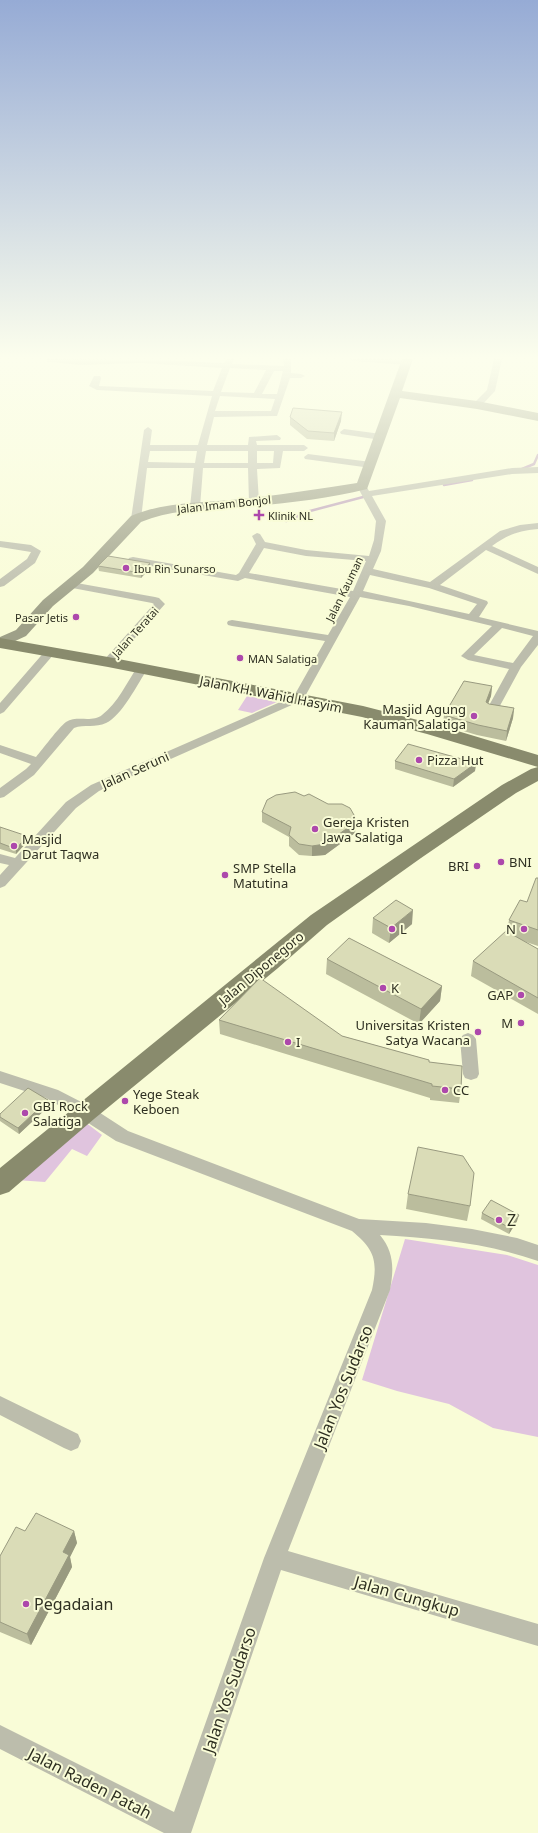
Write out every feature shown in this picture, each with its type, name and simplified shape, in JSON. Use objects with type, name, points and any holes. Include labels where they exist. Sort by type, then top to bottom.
[{"type":"main road","points":[[366,493],[375,445]]},
{"type":"main road","name":"Jalan Imam Bonjol","points":[[0,643],[21,633],[48,603],[71,585],[103,555],[136,520],[144,515],[154,512],[195,507],[366,493]]},
{"type":"main road","name":"Jalan KH. Wahid Hasyim","points":[[0,643],[142,668],[299,698],[363,712],[434,730],[538,762]]},
{"type":"main road","name":"Jalan Diponegoro","points":[[0,1184],[85,1112],[270,962],[319,920],[445,831],[509,789],[538,773]]},
{"type":"street","points":[[136,520],[147,445]]},
{"type":"street","points":[[195,507],[203,445]]},
{"type":"street","points":[[253,445],[254,502]]},
{"type":"street","points":[[147,448],[279,448],[306,453],[326,462],[371,465]]},
{"type":"street","points":[[144,465],[278,466],[279,448]]},
{"type":"street","points":[[366,493],[518,471],[538,470]]},
{"type":"street","name":"Jalan Kauman","points":[[299,698],[356,594],[360,583],[368,571],[379,540],[381,521],[366,493]]},
{"type":"street","points":[[432,586],[503,533],[520,528],[538,526]]},
{"type":"street","points":[[103,555],[229,578],[238,578],[243,575],[259,540],[306,553],[372,559]]},
{"type":"street","points":[[0,544],[31,548],[36,551],[31,561],[0,584]]},
{"type":"street","points":[[485,546],[538,571]]},
{"type":"street","points":[[368,571],[432,586],[483,603],[472,618]]},
{"type":"street","points":[[243,575],[409,603],[538,636],[516,667],[492,711]]},
{"type":"street","name":"Jalan Teratai","points":[[71,585],[159,601],[160,604],[158,607],[108,662]]},
{"type":"street","points":[[232,622],[332,639]]},
{"type":"street","points":[[499,625],[467,656],[516,667]]},
{"type":"street","points":[[0,710],[50,652]]},
{"type":"street","points":[[0,794],[30,772],[70,725],[79,722],[100,721],[109,716],[142,668]]},
{"type":"street","name":"Jalan Seruni","points":[[0,883],[16,863],[71,805],[82,796],[95,788],[299,698]]},
{"type":"street","points":[[1,751],[38,762]]},
{"type":"street","points":[[0,858],[16,863]]},
{"type":"street","points":[[468,1039],[471,1074]]},
{"type":"street","name":"Jalan Yos Sudarso","points":[[0,1077],[52,1094],[85,1112],[122,1136],[358,1226],[374,1238],[380,1248],[384,1261],[384,1277],[381,1290],[275,1558],[179,1831]]},
{"type":"street","points":[[358,1226],[412,1229],[489,1240],[538,1253]]},
{"type":"street","points":[[0,1405],[71,1440]]},
{"type":"street","name":"Jalan Cungkup","points":[[275,1558],[538,1635]]},
{"type":"street","name":"Jalan Raden Patah","points":[[0,1737],[179,1831]]},
{"type":"shaded area","points":[[247,696],[277,702],[252,713],[238,710]]},
{"type":"shaded area","points":[[85,1122],[102,1135],[87,1156],[72,1149],[45,1182],[16,1180]]},
{"type":"shaded area","points":[[405,1239],[507,1255],[538,1265],[538,1437],[493,1428],[449,1404],[397,1391],[362,1380]]},
{"type":"building","name":"Ibu Rin Sunarso","points":[[108,556],[150,563],[141,573],[98,566]]},
{"type":"building","name":"Masjid Agung Kauman Salatiga","points":[[464,681],[492,686],[486,702],[489,704],[514,708],[507,731],[478,725],[444,715]]},
{"type":"building","points":[[408,744],[476,763],[454,779],[395,761]]},
{"type":"building","name":"Gereja Kristen Jawa Salatiga","points":[[295,792],[304,796],[309,794],[328,804],[342,804],[350,808],[356,822],[325,844],[312,846],[299,844],[289,835],[291,827],[262,812],[267,800],[276,795]]},
{"type":"building","points":[[0,827],[27,836],[16,849],[0,843]]},
{"type":"building","points":[[536,878],[538,878],[538,930],[509,920],[520,900],[527,902]]},
{"type":"building","points":[[396,900],[413,910],[391,928],[373,918]]},
{"type":"building","points":[[506,931],[538,949],[538,998],[473,961]]},
{"type":"building","points":[[349,938],[442,986],[421,1009],[327,959]]},
{"type":"building","points":[[260,978],[342,1036],[429,1060],[429,1062],[462,1066],[461,1089],[432,1086],[432,1084],[219,1020]]},
{"type":"building","name":"GBI Rock Salatiga","points":[[28,1088],[48,1100],[18,1128],[0,1117],[0,1114]]},
{"type":"building","points":[[418,1147],[463,1156],[474,1173],[470,1206],[408,1194]]},
{"type":"building","points":[[491,1200],[519,1215],[510,1228],[482,1213]]},
{"type":"building","name":"Pegadaian","points":[[36,1513],[74,1531],[63,1552],[69,1555],[27,1634],[0,1622],[0,1556],[16,1527],[25,1531]]},
{"type":"waterway","points":[[522,469],[534,464],[538,455]]},
{"type":"waterway","points":[[444,485],[472,480]]},
{"type":"waterway","points":[[286,521],[310,511],[367,496]]},
{"type":"place","name":"Klinik NL","points":[[259,515]]},
{"type":"place","name":"Ibu Rin Sunarso","points":[[126,568]]},
{"type":"place","name":"Pasar Jetis","points":[[76,617]]},
{"type":"place","name":"MAN Salatiga","points":[[240,658]]},
{"type":"place","name":"Masjid Agung Kauman Salatiga","points":[[474,716]]},
{"type":"place","name":"Pizza Hut","points":[[419,760]]},
{"type":"place","name":"Gereja Kristen Jawa Salatiga","points":[[315,829]]},
{"type":"place","name":"Masjid Darut Taqwa","points":[[14,846]]},
{"type":"place","name":"BNI","points":[[501,862]]},
{"type":"place","name":"BRI","points":[[477,866]]},
{"type":"place","name":"SMP Stella Matutina","points":[[225,875]]},
{"type":"place","name":"L","points":[[392,929]]},
{"type":"place","name":"N","points":[[524,929]]},
{"type":"place","name":"K","points":[[383,988]]},
{"type":"place","name":"GAP","points":[[521,995]]},
{"type":"place","name":"M","points":[[521,1023]]},
{"type":"place","name":"Universitas Kristen Satya Wacana","points":[[478,1032]]},
{"type":"place","name":"I","points":[[288,1042]]},
{"type":"place","name":"CC","points":[[445,1090]]},
{"type":"place","name":"Yege Steak Keboen","points":[[125,1101]]},
{"type":"place","name":"GBI Rock Salatiga","points":[[25,1113]]},
{"type":"place","name":"Z","points":[[499,1220]]},
{"type":"place","name":"Pegadaian","points":[[26,1604]]}]
